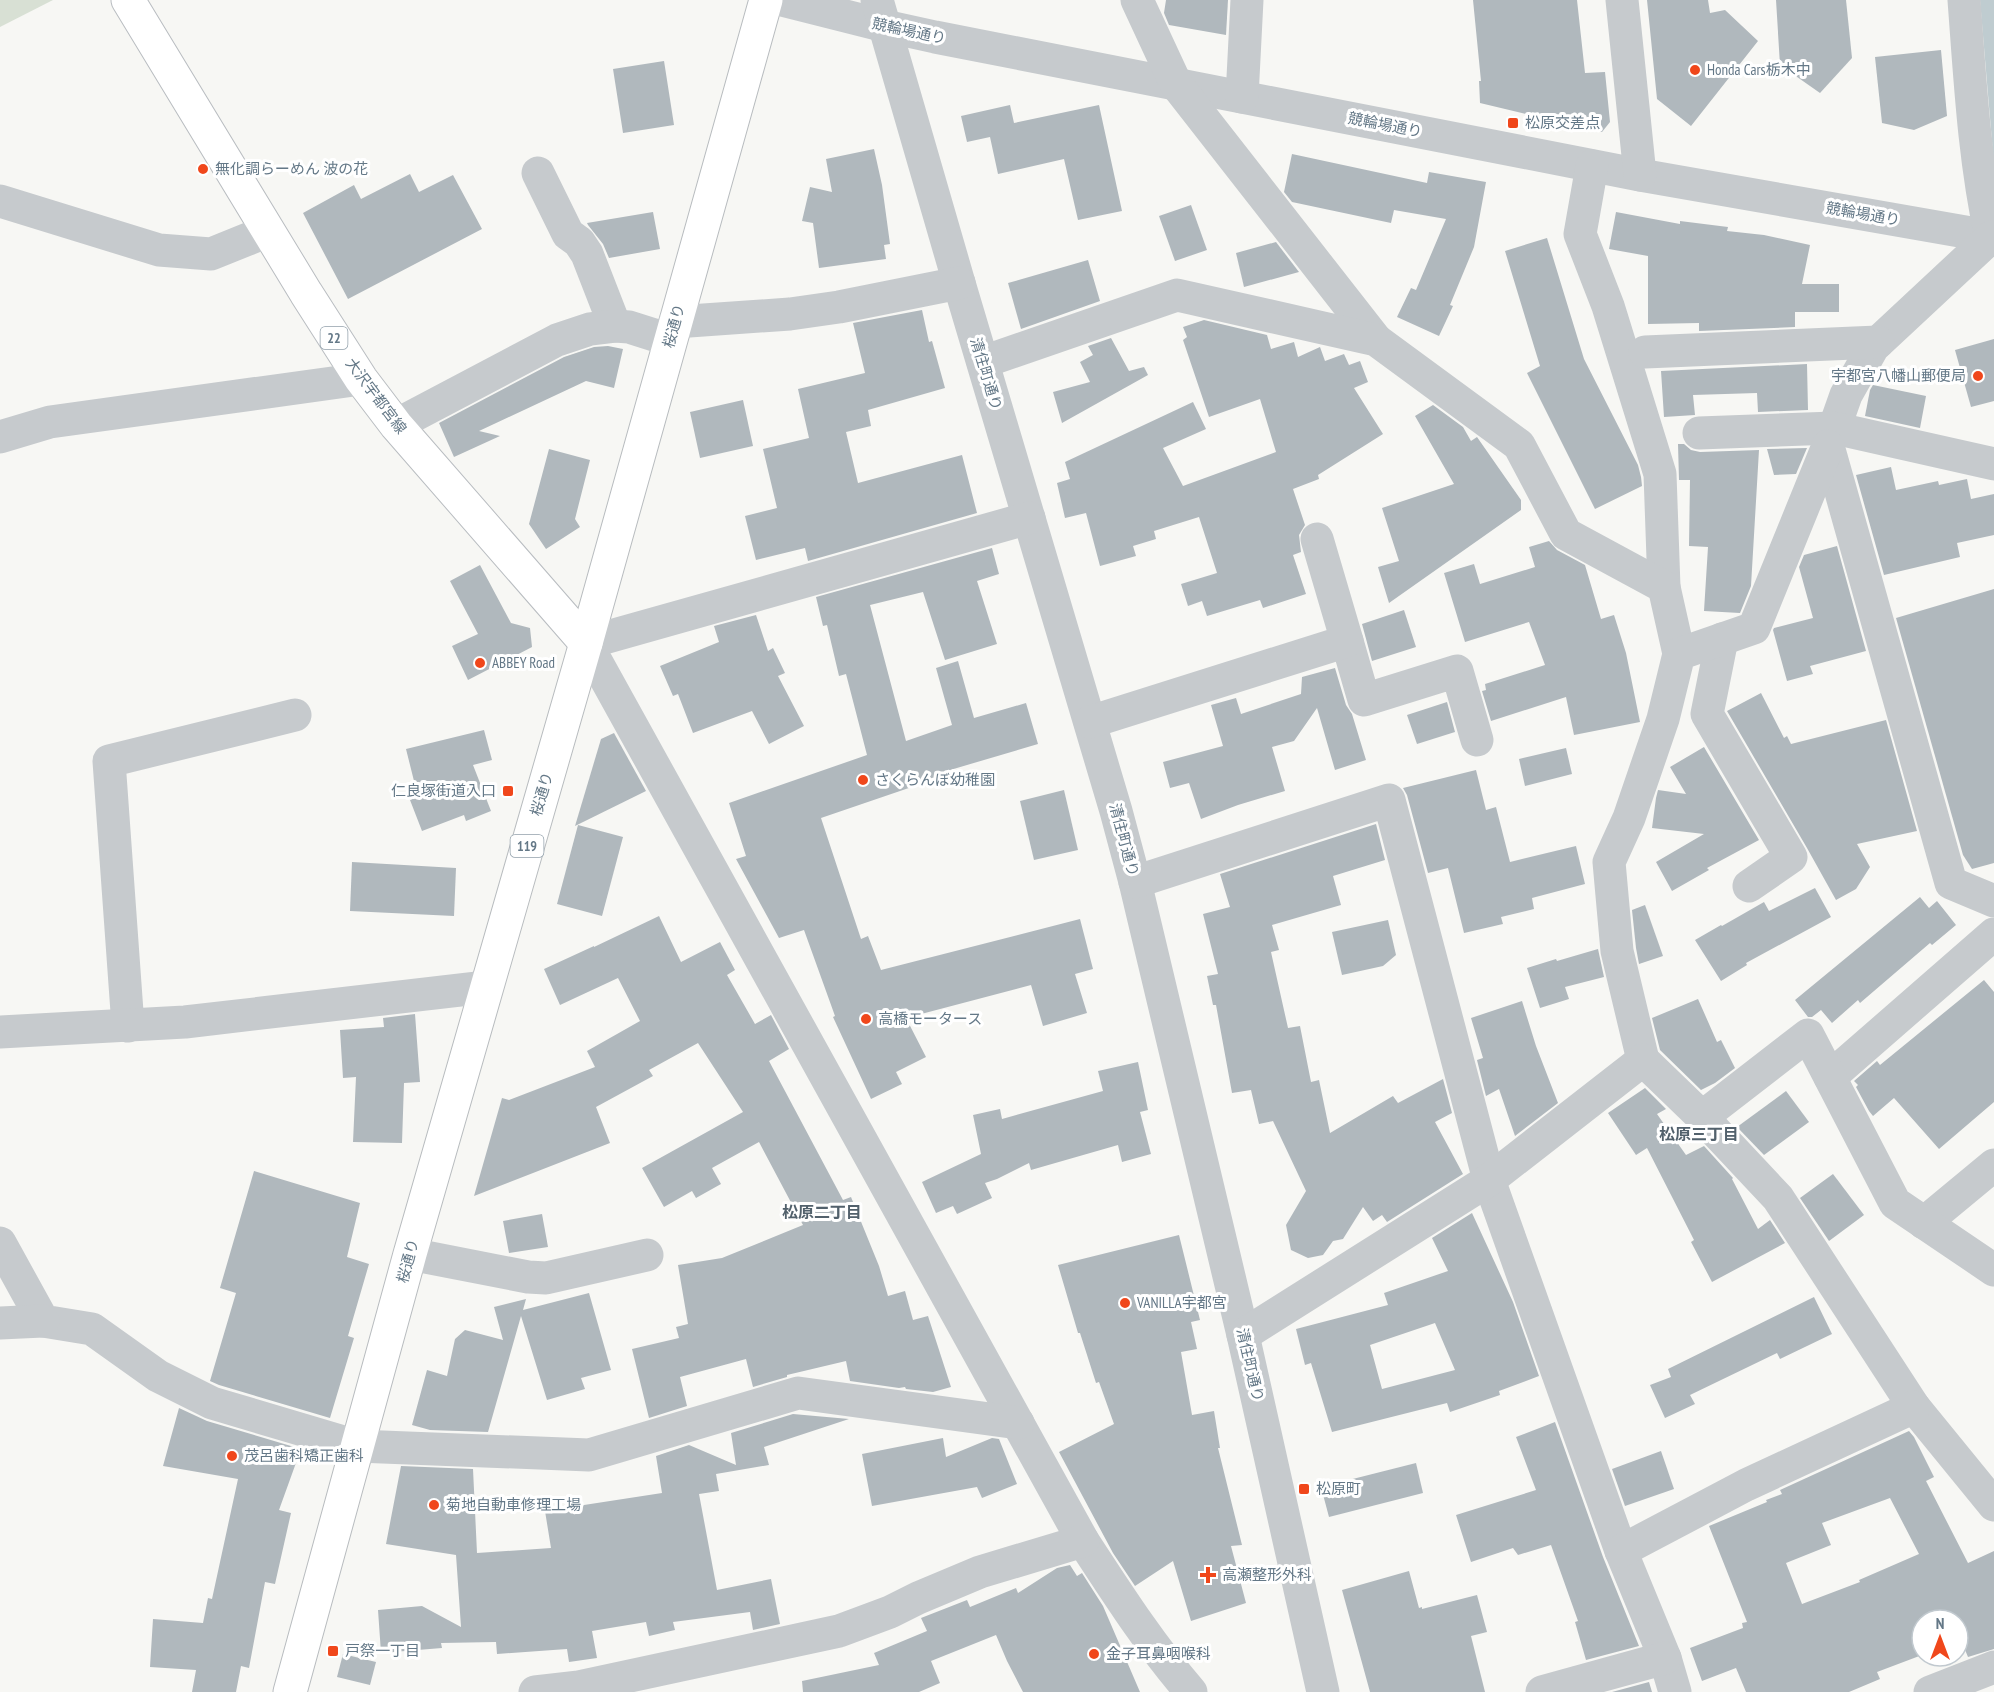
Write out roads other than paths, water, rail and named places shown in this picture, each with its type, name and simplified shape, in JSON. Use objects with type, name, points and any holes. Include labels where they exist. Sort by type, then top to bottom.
[{"type":"main road","name":"大沢宇都宮線","points":[[128,0],[361,379],[396,425],[586,643]]},
{"type":"main road","name":"桜通り","points":[[290,1692],[410,1254],[586,643],[766,0]]},
{"type":"street","name":"競輪場通り","points":[[782,0],[881,13],[1176,84],[1592,166],[1993,237]]},
{"type":"street","points":[[1137,0],[1176,84],[1376,340],[1519,445],[1566,534],[1664,587]]},
{"type":"street","points":[[1242,97],[1247,0]]},
{"type":"street","points":[[1622,0],[1640,175]]},
{"type":"street","points":[[1679,654],[1754,628],[1846,395],[1873,347],[1993,237],[1985,208],[1972,111],[1964,0]]},
{"type":"street","name":"清住町通り","points":[[881,13],[1135,882],[1243,1335],[1323,1692]]},
{"type":"street","points":[[1592,166],[1580,234],[1608,306],[1660,474],[1664,587],[1679,654],[1664,719],[1629,818],[1609,862],[1617,951],[1643,1060],[1702,1117],[1778,1198],[1914,1407],[1994,1505]]},
{"type":"street","points":[[538,173],[568,234],[579,242],[587,254],[615,326]]},
{"type":"street","points":[[0,201],[159,250],[211,254],[268,231]]},
{"type":"street","points":[[396,425],[558,340],[590,329],[615,326],[672,331],[839,307],[959,283]]},
{"type":"street","points":[[983,363],[1178,295],[1376,340]]},
{"type":"street","points":[[1645,352],[1878,342]]},
{"type":"street","points":[[0,437],[50,422],[361,379]]},
{"type":"street","points":[[1699,433],[1831,437],[1994,464]]},
{"type":"street","points":[[1831,437],[1951,883],[1994,900]]},
{"type":"street","points":[[1029,518],[586,643],[1083,1541],[1138,1624],[1191,1692]]},
{"type":"street","points":[[1317,538],[1364,700],[1457,671],[1477,740]]},
{"type":"street","points":[[1722,639],[1707,714],[1791,857],[1749,886]]},
{"type":"street","points":[[1090,722],[1347,641]]},
{"type":"street","points":[[128,1026],[109,761],[295,715]]},
{"type":"street","points":[[1135,882],[1389,800],[1489,1180],[1621,1551],[1665,1658],[1675,1692]]},
{"type":"street","points":[[1830,1077],[1994,934]]},
{"type":"street","points":[[0,1032],[185,1022],[486,987]]},
{"type":"street","points":[[1702,1117],[1808,1035],[1894,1203],[1994,1270]]},
{"type":"street","points":[[1243,1335],[1489,1180],[1643,1060]]},
{"type":"street","points":[[1924,1223],[1994,1165]]},
{"type":"street","points":[[0,1243],[43,1320]]},
{"type":"street","points":[[410,1254],[528,1277],[546,1278],[646,1255]]},
{"type":"street","points":[[0,1323],[43,1320],[92,1329],[158,1376],[212,1403],[357,1446],[588,1455],[798,1394],[1018,1423]]},
{"type":"street","points":[[1621,1551],[1746,1485],[1914,1407]]},
{"type":"street","points":[[535,1692],[579,1687],[839,1631],[890,1612],[980,1572],[1083,1541]]},
{"type":"street","points":[[1552,1691],[1665,1658]]},
{"type":"street","points":[[1930,1692],[1994,1666]]},
{"type":"place","name":"Honda Cars栃木中","points":[[1695,70]]},
{"type":"place","name":"松原交差点","points":[[1513,123]]},
{"type":"place","name":"無化調らーめん 波の花","points":[[203,169]]},
{"type":"place","name":"宇都宮八幡山郵便局","points":[[1978,376]]},
{"type":"place","name":"ABBEY Road","points":[[480,663]]},
{"type":"place","name":"さくらんぼ幼稚園","points":[[863,780]]},
{"type":"place","name":"仁良塚街道入口","points":[[508,791]]},
{"type":"place","name":"高橋モータース","points":[[866,1019]]},
{"type":"place","name":"VANILLA宇都宮","points":[[1125,1303]]},
{"type":"place","name":"茂呂歯科矯正歯科","points":[[232,1456]]},
{"type":"place","name":"松原町","points":[[1304,1489]]},
{"type":"place","name":"菊地自動車修理工場","points":[[434,1505]]},
{"type":"place","name":"高瀬整形外科","points":[[1208,1575]]},
{"type":"place","name":"戸祭一丁目","points":[[333,1651]]},
{"type":"place","name":"金子耳鼻咽喉科","points":[[1094,1654]]},
{"type":"district","name":"松原三丁目","points":[[1699,1134]]},
{"type":"district","name":"松原二丁目","points":[[822,1212]]}]
